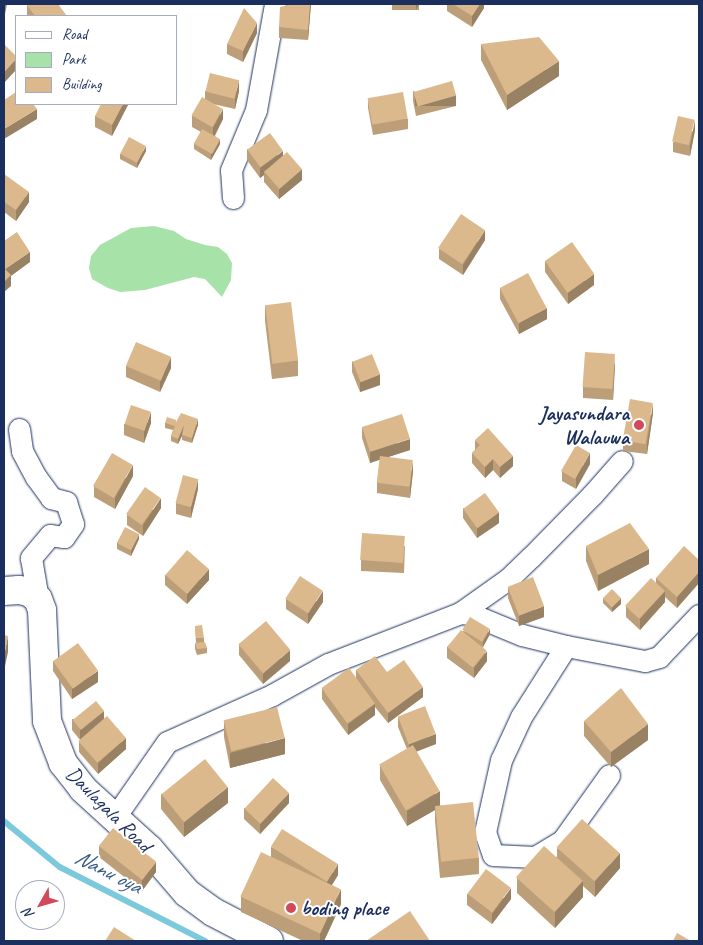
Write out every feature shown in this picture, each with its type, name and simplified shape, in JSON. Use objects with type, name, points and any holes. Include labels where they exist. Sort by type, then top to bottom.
[{"type":"main road","points":[[4,591],[19,590],[29,592],[38,599]]},
{"type":"main road","name":"Daulagala Road","points":[[38,599],[45,629],[47,721],[63,763],[83,789],[149,849],[187,892],[213,912],[269,941]]},
{"type":"street","points":[[233,198],[231,170],[256,110],[276,4]]},
{"type":"street","points":[[19,429],[22,451],[36,477],[51,498],[66,502],[73,524],[64,537],[50,535],[31,558],[38,599]]},
{"type":"street","points":[[115,817],[167,742],[272,695],[328,664],[460,613],[508,579],[537,552],[592,495],[622,460]]},
{"type":"street","points":[[460,613],[471,614],[522,635],[566,646],[645,661],[659,657],[699,615]]},
{"type":"street","points":[[566,646],[521,717],[501,760],[485,832],[494,855],[535,857],[562,841],[609,775]]},
{"type":"green space","points":[[154,226],[174,231],[186,239],[218,247],[227,254],[232,263],[231,280],[222,297],[205,279],[194,277],[145,290],[120,292],[92,279],[89,268],[91,256],[100,245],[131,228]]},
{"type":"building","points":[[58,4],[66,15],[34,15],[27,5]]},
{"type":"building","points":[[292,4],[310,4],[308,30],[279,27],[280,7]]},
{"type":"building","points":[[453,4],[480,4],[472,16]]},
{"type":"building","points":[[244,8],[257,23],[243,51],[227,44]]},
{"type":"building","points":[[539,37],[559,61],[507,95],[481,44]]},
{"type":"building","points":[[4,44],[15,55],[15,60],[4,72]]},
{"type":"building","points":[[210,73],[239,80],[235,99],[205,91]]},
{"type":"building","points":[[452,81],[456,95],[418,106],[414,92]]},
{"type":"building","points":[[403,92],[408,119],[372,125],[368,98]]},
{"type":"building","points":[[15,93],[15,105],[34,105],[37,109],[4,129],[4,100]]},
{"type":"building","points":[[202,97],[223,109],[212,127],[192,115]]},
{"type":"building","points":[[100,105],[122,105],[112,125],[95,116]]},
{"type":"building","points":[[678,116],[695,120],[689,145],[672,141]]},
{"type":"building","points":[[202,129],[220,139],[212,154],[194,144]]},
{"type":"building","points":[[270,133],[283,151],[260,167],[247,149]]},
{"type":"building","points":[[129,137],[146,146],[137,163],[120,154]]},
{"type":"building","points":[[287,152],[302,169],[279,189],[264,172]]},
{"type":"building","points":[[4,174],[29,192],[16,210],[4,202]]},
{"type":"building","points":[[461,214],[485,230],[462,264],[438,248]]},
{"type":"building","points":[[17,232],[30,252],[5,269],[11,275],[4,282],[4,241]]},
{"type":"building","points":[[572,242],[594,274],[567,293],[545,261]]},
{"type":"building","points":[[528,273],[547,308],[519,323],[500,288]]},
{"type":"building","points":[[291,302],[298,361],[272,364],[265,305]]},
{"type":"building","points":[[136,342],[171,357],[161,381],[126,366]]},
{"type":"building","points":[[585,352],[615,354],[612,389],[583,387]]},
{"type":"building","points":[[372,354],[380,374],[361,382],[353,362]]},
{"type":"building","name":"Jayasundara Walauwa","points":[[630,399],[653,403],[645,444],[623,440]]},
{"type":"building","points":[[131,405],[151,412],[144,431],[124,424]]},
{"type":"building","points":[[181,413],[198,419],[192,438],[182,435],[184,425],[178,439],[171,436],[175,426],[165,423],[167,417],[176,420],[176,422]]},
{"type":"building","points":[[402,414],[410,439],[370,452],[362,427]]},
{"type":"building","points":[[488,428],[513,456],[500,467],[493,459],[485,467],[472,453],[480,445],[475,440]]},
{"type":"building","points":[[576,445],[590,453],[575,479],[561,471]]},
{"type":"building","points":[[112,453],[133,465],[114,498],[93,486]]},
{"type":"building","points":[[380,456],[413,460],[409,487],[377,483]]},
{"type":"building","points":[[183,475],[198,479],[191,507],[175,503]]},
{"type":"building","points":[[145,487],[161,498],[142,525],[126,514]]},
{"type":"building","points":[[485,493],[499,512],[477,528],[463,509]]},
{"type":"building","points":[[630,523],[649,549],[598,575],[586,546]]},
{"type":"building","points":[[125,527],[139,534],[131,550],[117,543]]},
{"type":"building","points":[[362,533],[405,536],[403,563],[360,560]]},
{"type":"building","points":[[684,546],[699,560],[699,572],[677,597],[656,578]]},
{"type":"building","points":[[187,550],[209,569],[187,594],[165,575]]},
{"type":"building","points":[[300,576],[323,591],[308,613],[285,599]]},
{"type":"building","points":[[533,577],[544,606],[519,616],[508,587]]},
{"type":"building","points":[[651,578],[665,591],[639,619],[625,606]]},
{"type":"building","points":[[612,589],[621,598],[612,607],[603,598]]},
{"type":"building","points":[[470,617],[490,629],[482,642],[462,630]]},
{"type":"building","points":[[266,621],[290,650],[263,673],[238,644]]},
{"type":"building","points":[[202,625],[204,638],[196,638],[195,626]]},
{"type":"building","points":[[461,630],[487,651],[473,668],[447,647]]},
{"type":"building","points":[[4,635],[8,636],[4,656]]},
{"type":"building","points":[[205,642],[207,648],[197,649],[195,643]]},
{"type":"building","points":[[78,643],[98,671],[73,689],[53,661]]},
{"type":"building","points":[[375,656],[387,672],[404,660],[423,687],[388,713],[356,670]]},
{"type":"building","points":[[349,668],[375,704],[347,724],[321,688]]},
{"type":"building","points":[[621,688],[648,724],[611,752],[584,721]]},
{"type":"building","points":[[96,701],[104,711],[81,730],[73,720]]},
{"type":"building","points":[[425,706],[436,734],[409,744],[398,716]]},
{"type":"building","points":[[277,707],[285,738],[231,751],[224,720]]},
{"type":"building","points":[[107,716],[126,738],[97,763],[78,741]]},
{"type":"building","points":[[413,745],[439,791],[406,810],[379,764]]},
{"type":"building","points":[[205,759],[228,787],[184,822],[161,794]]},
{"type":"building","points":[[273,778],[289,793],[260,824],[244,809]]},
{"type":"building","points":[[473,802],[479,858],[441,862],[435,806]]},
{"type":"building","points":[[582,819],[620,853],[594,881],[557,847]]},
{"type":"building","points":[[113,828],[156,862],[142,880],[99,846]]},
{"type":"building","points":[[282,829],[338,864],[327,882],[271,847]]},
{"type":"building","points":[[544,846],[583,881],[555,912],[516,877]]},
{"type":"building","name":"boding place","points":[[261,852],[341,889],[320,934],[240,896]]},
{"type":"building","points":[[486,869],[511,888],[492,912],[467,894]]},
{"type":"building","points":[[410,911],[430,941],[366,941]]},
{"type":"building","points":[[114,927],[136,941],[105,941]]},
{"type":"building","points":[[677,933],[691,941],[673,941]]},
{"type":"waterway","name":"Nanu oya","points":[[4,821],[60,867],[205,941]]},
{"type":"place","name":"Jayasundara Walauwa","points":[[639,425]]},
{"type":"place","name":"boding place","points":[[291,908]]}]
